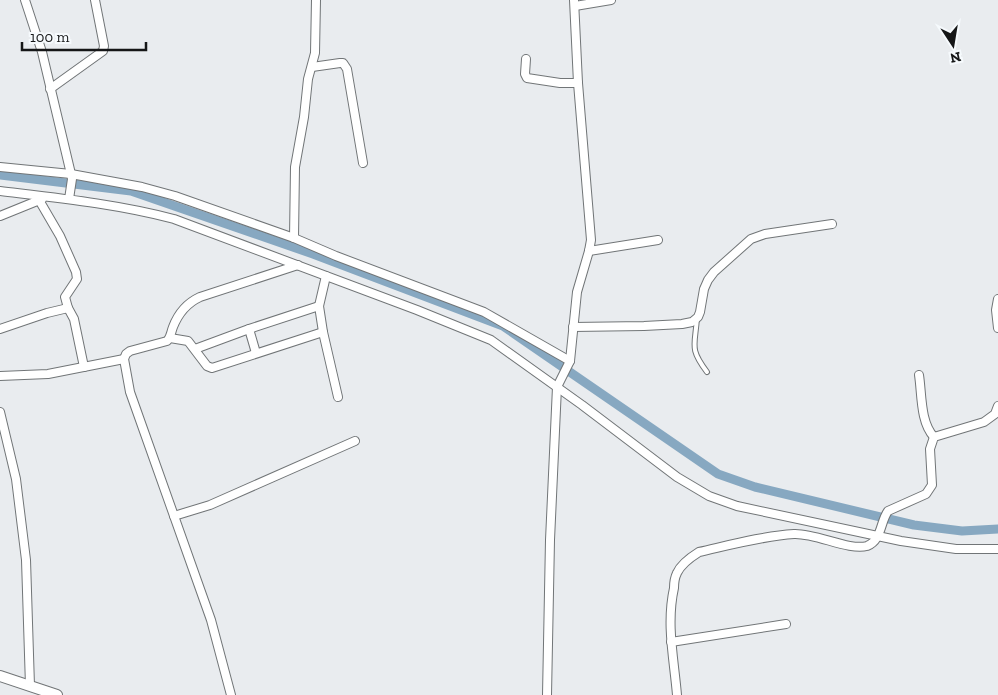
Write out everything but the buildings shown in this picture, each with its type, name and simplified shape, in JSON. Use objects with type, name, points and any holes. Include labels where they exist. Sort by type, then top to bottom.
[{"type":"street","points":[[34,0],[26,1],[42,52],[71,177],[69,196]]},
{"type":"street","points":[[50,89],[103,50],[104,46],[95,0]]},
{"type":"street","points":[[294,238],[295,167],[304,117],[308,79],[315,53],[316,0]]},
{"type":"street","points":[[546,695],[550,540],[559,384],[569,364],[577,292],[591,240],[578,83],[575,3],[612,0]]},
{"type":"street","points":[[526,59],[525,74],[527,78],[560,83],[578,83]]},
{"type":"street","points":[[312,67],[344,63],[347,69],[363,163]]},
{"type":"street","points":[[0,168],[160,191],[294,238],[336,256],[484,312],[569,364]]},
{"type":"street","points":[[0,191],[49,197],[69,196],[174,219],[491,340],[559,384],[660,465],[709,496],[737,506],[956,549],[998,549]]},
{"type":"street","points":[[0,216],[49,197]]},
{"type":"street","points":[[40,200],[60,236],[76,272],[77,279],[65,297],[74,319],[84,367]]},
{"type":"street","points":[[573,327],[682,324],[692,322],[698,318],[704,289],[708,280],[714,272],[750,239],[765,234],[832,224]]},
{"type":"street","points":[[589,251],[658,240]]},
{"type":"street","points":[[231,695],[211,620],[132,399],[124,359],[130,350],[162,343],[170,338],[176,321],[190,301],[200,296],[298,265]]},
{"type":"street","points":[[326,276],[320,306],[338,397]]},
{"type":"street","points":[[998,299],[996,310],[998,328]]},
{"type":"street","points":[[195,349],[320,306]]},
{"type":"street","points":[[0,329],[47,312],[68,308]]},
{"type":"street","points":[[249,329],[256,353]]},
{"type":"street","points":[[170,338],[188,341],[207,366],[212,368],[324,332]]},
{"type":"street","points":[[0,376],[48,374],[124,359]]},
{"type":"street","points":[[919,375],[925,422],[929,432],[934,437]]},
{"type":"street","points":[[934,437],[984,422],[995,414],[998,406]]},
{"type":"street","points":[[0,412],[16,478],[26,560],[30,686]]},
{"type":"street","points":[[677,695],[670,621],[676,573],[687,560],[699,552],[770,537],[796,534],[858,546],[868,546],[879,534],[885,515],[893,508],[926,494],[930,490],[932,485],[930,449],[934,437]]},
{"type":"street","points":[[174,516],[210,505],[355,441]]},
{"type":"street","points":[[671,642],[786,624]]},
{"type":"street","points":[[0,676],[57,695]]},
{"type":"lane","points":[[698,318],[694,347],[698,360],[707,372]]},
{"type":"waterway","points":[[0,175],[131,191],[313,254],[503,326],[718,474],[755,487],[914,525],[962,531],[998,529]]}]
